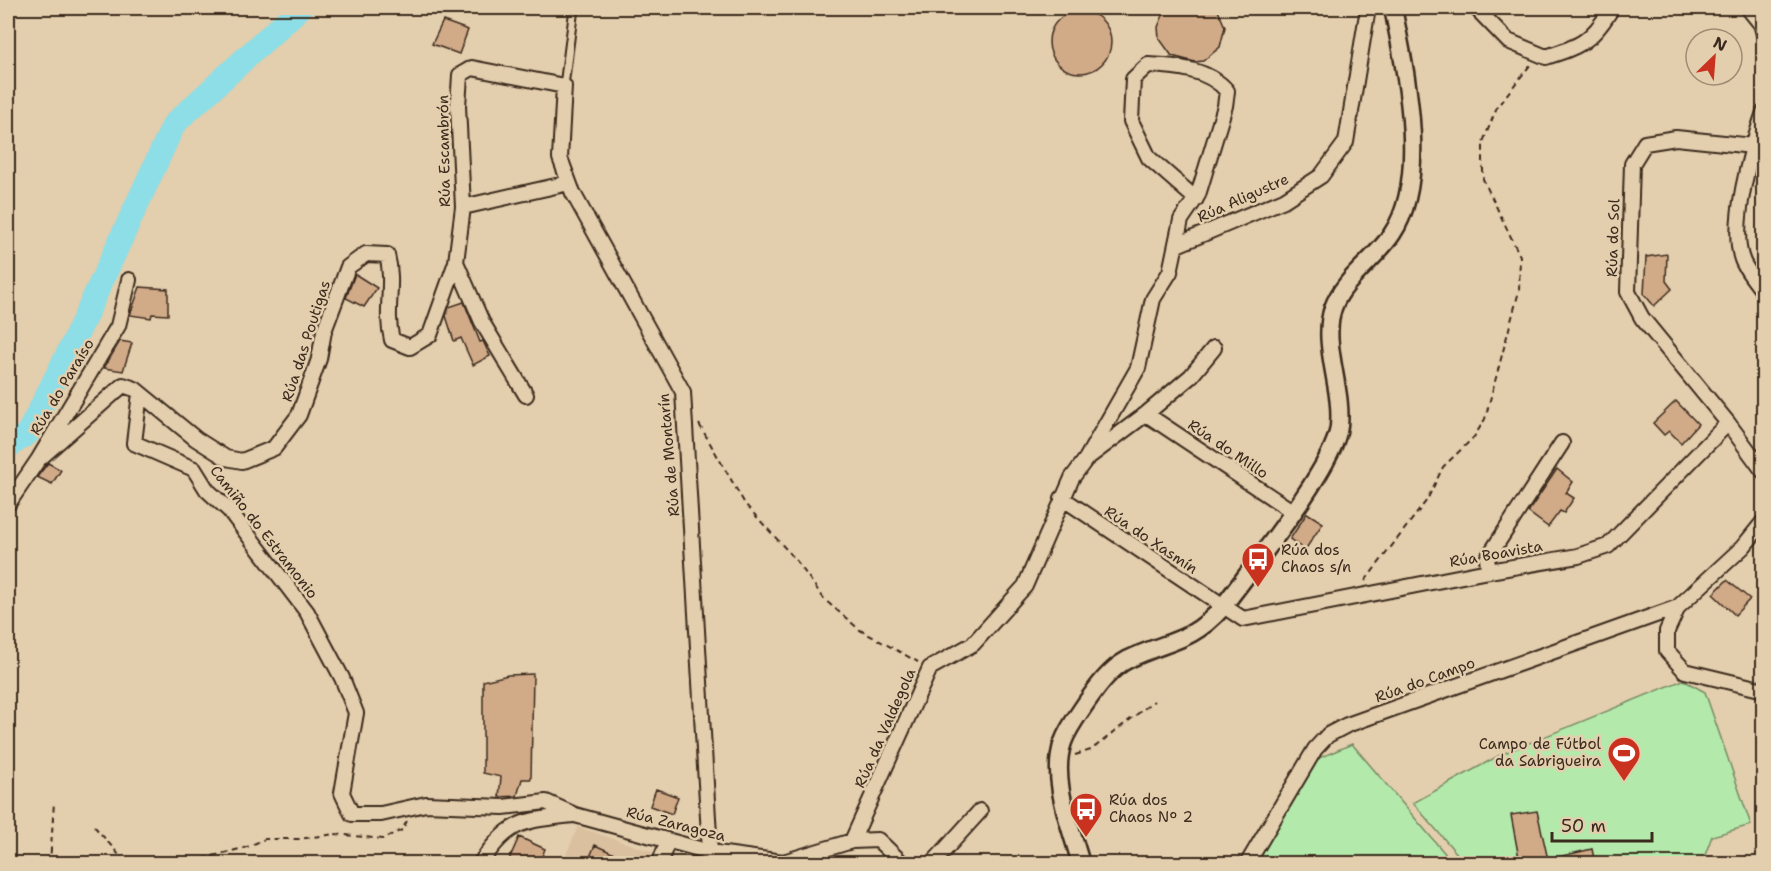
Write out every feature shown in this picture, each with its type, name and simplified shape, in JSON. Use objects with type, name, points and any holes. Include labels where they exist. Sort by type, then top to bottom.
[{"type":"street","name":"Rúa Aligustre","points":[[1177,244],[1284,200],[1321,176],[1346,142],[1368,8]]},
{"type":"street","points":[[1081,864],[1060,784],[1063,742],[1071,726],[1110,672],[1146,651],[1190,637],[1206,626],[1222,608],[1319,473],[1338,432],[1340,410],[1331,338],[1333,310],[1341,293],[1380,251],[1393,233],[1406,206],[1412,157],[1405,74],[1393,8]]},
{"type":"street","points":[[1476,8],[1508,41],[1546,57],[1577,47],[1598,32],[1610,11],[1609,8]]},
{"type":"street","points":[[1748,8],[1761,24],[1764,34]]},
{"type":"street","points":[[1086,459],[1138,368],[1153,298],[1170,272],[1181,220],[1196,199],[1227,91],[1219,81],[1176,66],[1148,65],[1133,79],[1131,121],[1149,158],[1196,199]]},
{"type":"street","name":"Rúa Escambrón","points":[[456,262],[463,207],[458,106],[460,75],[472,68],[564,86]]},
{"type":"street","name":"Rúa de Montarín","points":[[564,86],[560,159],[569,183],[683,392],[710,852]]},
{"type":"street","points":[[1764,112],[1753,146],[1739,229],[1742,261],[1764,293]]},
{"type":"street","name":"Rúa do Sol","points":[[1753,146],[1676,138],[1645,143],[1632,164],[1628,292],[1642,318],[1728,423],[1764,472]]},
{"type":"street","points":[[463,207],[569,183]]},
{"type":"street","name":"Rúa das Poutigas","points":[[140,393],[196,439],[226,458],[242,461],[274,448],[299,415],[319,359],[324,331],[348,267],[366,254],[387,255],[392,272],[387,320],[392,340],[410,347],[430,335],[456,262]]},
{"type":"street","points":[[456,262],[482,322],[526,395]]},
{"type":"street","name":"Rúa do Paraíso","points":[[8,504],[38,460],[118,326],[129,280]]},
{"type":"street","name":"Rúa da Valdegola","points":[[852,841],[930,668],[973,644],[1025,586],[1062,498],[1072,478],[1086,459],[1146,414],[1191,376],[1214,348]]},
{"type":"street","points":[[38,460],[123,385],[140,393]]},
{"type":"street","name":"Camiño do Estramonio","points":[[140,393],[134,443],[194,469],[207,490],[229,510],[307,612],[342,678],[356,713],[342,793],[352,814],[381,814],[426,804],[503,807],[546,802],[575,815]]},
{"type":"street","name":"Rúa do Millo","points":[[1146,414],[1292,511]]},
{"type":"street","name":"Rúa Boavista","points":[[1222,608],[1243,620],[1489,571],[1578,556],[1608,546],[1728,423]]},
{"type":"street","points":[[1489,571],[1487,558],[1562,443]]},
{"type":"street","name":"Rúa do Xasmín","points":[[1062,498],[1222,608]]},
{"type":"street","points":[[1764,520],[1743,546],[1678,607],[1667,631],[1667,651],[1685,671],[1764,690]]},
{"type":"street","name":"Rúa do Campo","points":[[1246,864],[1315,749],[1328,735],[1347,725],[1678,607]]},
{"type":"street","points":[[932,864],[980,812]]},
{"type":"street","points":[[480,864],[498,839],[515,825],[528,821],[575,815]]},
{"type":"street","name":"Rúa Zaragoza","points":[[575,815],[732,859],[782,863],[852,841],[878,840],[903,864]]},
{"type":"street","points":[[659,864],[668,841]]},
{"type":"street","points":[[692,864],[694,848]]},
{"type":"lane","points":[[564,86],[574,8]]},
{"type":"path","points":[[1357,597],[1359,588],[1427,500],[1443,467],[1474,437],[1485,419],[1519,291],[1520,256],[1483,179],[1483,142],[1497,107],[1525,75],[1538,54]]},
{"type":"path","points":[[697,421],[745,504],[796,560],[825,600],[860,630],[930,668]]},
{"type":"path","points":[[1060,760],[1091,750],[1154,701]]},
{"type":"path","points":[[50,864],[54,802]]},
{"type":"path","points":[[182,864],[247,847],[265,839],[298,839],[335,834],[383,839],[402,830],[416,806]]},
{"type":"path","points":[[94,826],[127,864]]},
{"type":"shaded area","points":[[578,827],[656,853],[651,863],[562,864]]},
{"type":"green space","points":[[1683,680],[1705,692],[1751,825],[1712,836],[1702,863],[1465,863],[1413,803],[1500,755]]},
{"type":"green space","points":[[1352,744],[1453,863],[1257,863],[1319,758]]},
{"type":"building","points":[[1166,8],[1217,8],[1225,27],[1220,47],[1203,61],[1195,62],[1172,56],[1159,38],[1158,27]]},
{"type":"building","points":[[1080,11],[1092,13],[1102,20],[1109,30],[1111,42],[1109,54],[1102,64],[1092,71],[1080,73],[1068,71],[1058,64],[1051,54],[1049,42],[1051,30],[1058,20],[1068,13]]},
{"type":"building","points":[[443,21],[468,30],[459,54],[432,44]]},
{"type":"building","points":[[1667,254],[1666,281],[1672,289],[1654,306],[1644,294],[1646,257]]},
{"type":"building","points":[[355,274],[377,288],[364,307],[346,298]]},
{"type":"building","points":[[140,287],[168,289],[168,315],[152,314],[151,318],[130,315]]},
{"type":"building","points":[[464,302],[480,342],[483,341],[490,356],[473,365],[461,338],[454,341],[446,316],[449,307]]},
{"type":"building","points":[[120,341],[132,343],[123,371],[104,368]]},
{"type":"building","points":[[1676,401],[1698,424],[1681,443],[1669,431],[1664,435],[1653,423]]},
{"type":"building","points":[[48,463],[61,470],[52,484],[37,477]]},
{"type":"building","points":[[1557,469],[1573,482],[1566,493],[1574,498],[1564,513],[1560,511],[1548,527],[1528,512]]},
{"type":"building","points":[[1307,513],[1323,523],[1305,550],[1290,539]]},
{"type":"building","points":[[1727,580],[1750,599],[1735,615],[1713,594]]},
{"type":"building","points":[[533,674],[531,779],[522,779],[517,796],[499,797],[501,777],[483,773],[483,681],[508,675]]},
{"type":"building","points":[[656,789],[678,797],[672,814],[650,806]]},
{"type":"building","points":[[1537,811],[1549,864],[1520,864],[1511,815]]},
{"type":"building","points":[[519,837],[545,849],[539,864],[507,864]]},
{"type":"building","points":[[595,845],[610,852],[635,864],[587,864]]},
{"type":"building","points":[[1592,849],[1595,864],[1549,864],[1549,859]]},
{"type":"waterway","points":[[8,447],[28,433],[73,343],[174,124],[300,8]]},
{"type":"place","name":"Rúa dos Chaos s/n","points":[[1258,588]]},
{"type":"place","name":"Campo de Fútbol da Sabrigueira","points":[[1624,782]]},
{"type":"place","name":"Rúa dos Chaos Nº 2","points":[[1086,838]]}]
